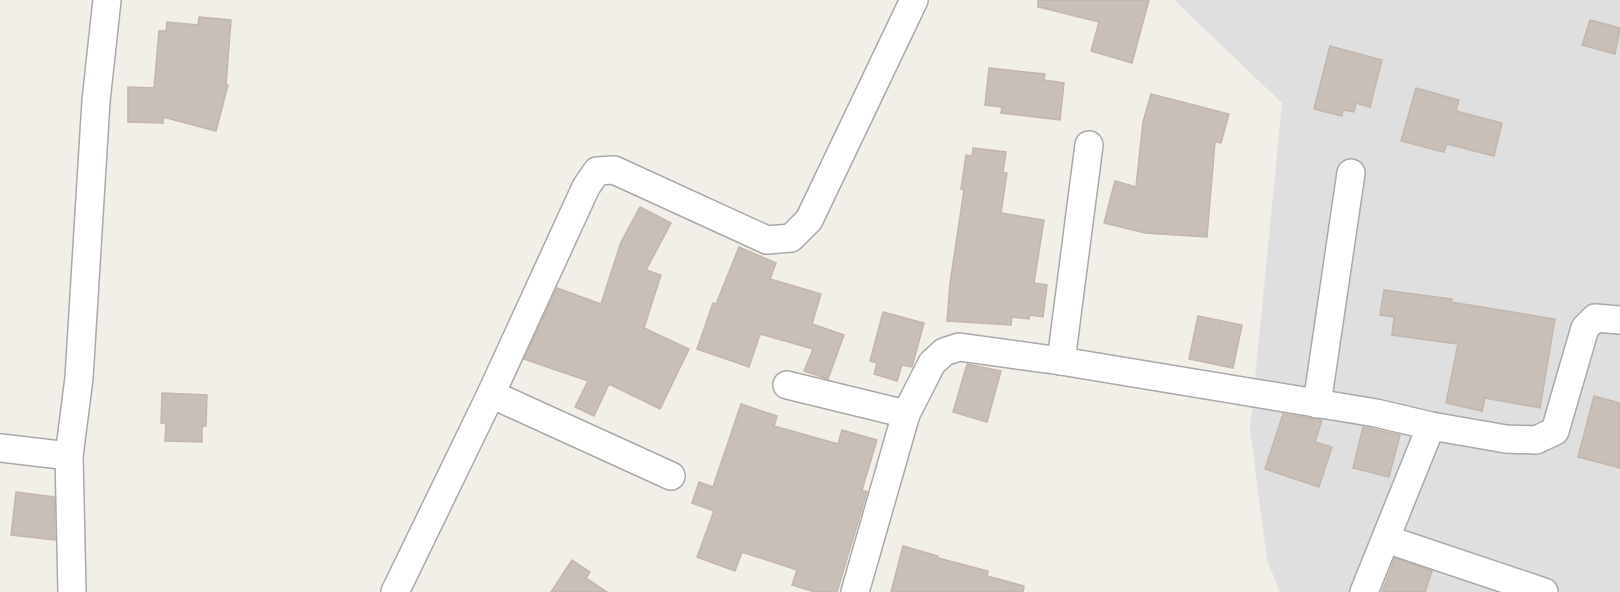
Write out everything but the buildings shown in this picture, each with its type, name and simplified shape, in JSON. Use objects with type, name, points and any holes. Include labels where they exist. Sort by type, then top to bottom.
[{"type":"street","points":[[72,592],[69,456],[79,378],[96,101],[107,0]]},
{"type":"street","points":[[395,592],[491,394],[586,187],[597,171],[614,170],[767,240],[791,238],[809,220],[914,0]]},
{"type":"street","points":[[1061,361],[1089,145]]},
{"type":"street","points":[[1317,404],[1351,173]]},
{"type":"street","points":[[855,592],[906,414],[932,363],[944,352],[959,347],[1061,361],[1376,413],[1431,426],[1506,439],[1536,440],[1555,431],[1585,328],[1595,318],[1620,320]]},
{"type":"street","points":[[787,385],[906,414]]},
{"type":"street","points":[[491,394],[671,476]]},
{"type":"street","points":[[1364,592],[1431,426]]},
{"type":"street","points":[[0,448],[69,456]]},
{"type":"street","points":[[1386,539],[1544,592]]},
{"type":"shaded area","points":[[1174,0],[1620,0],[1620,592],[1280,592],[1267,560],[1250,430],[1282,103]]}]
